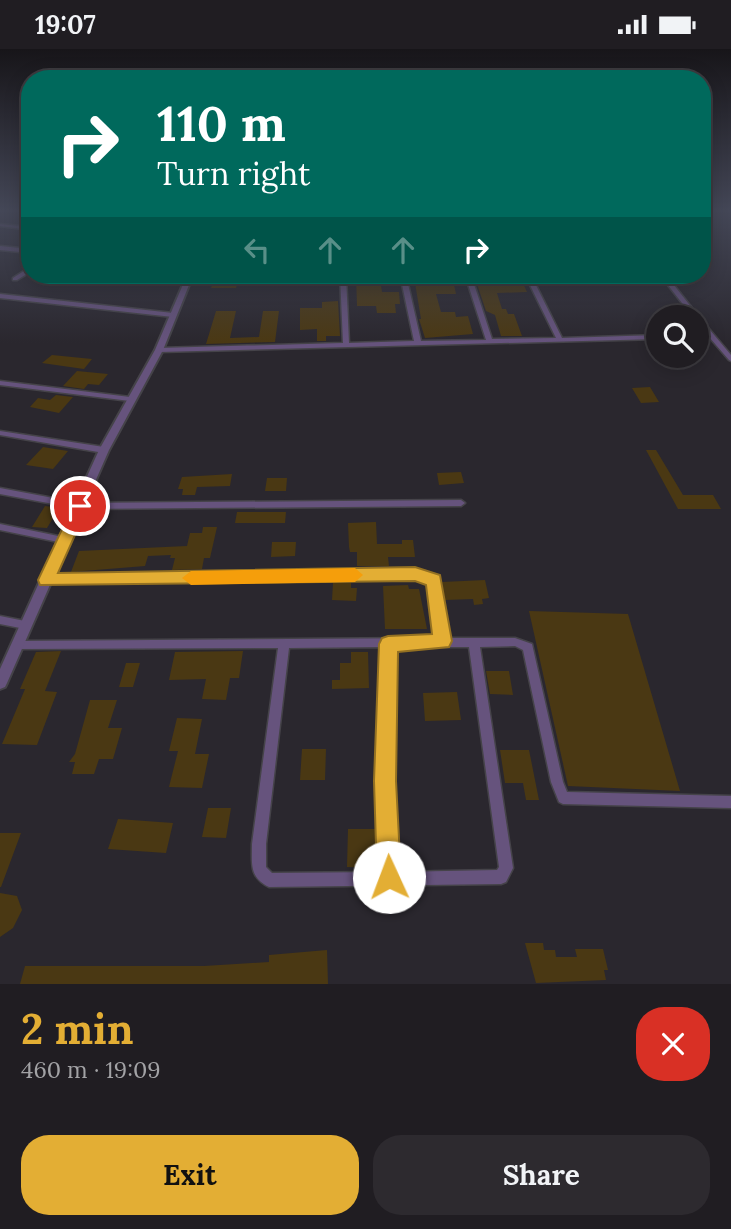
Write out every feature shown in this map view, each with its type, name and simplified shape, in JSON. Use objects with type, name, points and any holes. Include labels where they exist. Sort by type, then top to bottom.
[{"type":"street","points":[[15,279],[21,275]]},
{"type":"street","points":[[0,683],[104,450],[159,350],[186,284]]},
{"type":"street","points":[[343,284],[346,346]]},
{"type":"street","points":[[405,284],[418,344]]},
{"type":"street","points":[[471,284],[490,342]]},
{"type":"street","points":[[532,284],[560,340]]},
{"type":"street","points":[[670,284],[687,305]]},
{"type":"street","points":[[0,296],[173,315]]},
{"type":"street","points":[[709,334],[731,359]]},
{"type":"street","points":[[159,350],[646,337]]},
{"type":"street","points":[[0,383],[130,399]]},
{"type":"street","points":[[0,433],[104,450]]},
{"type":"street","points":[[0,491],[80,506],[461,503]]},
{"type":"street","points":[[0,527],[63,540]]},
{"type":"street","points":[[46,580],[425,575],[434,580],[436,587],[443,641]]},
{"type":"street","points":[[0,620],[25,625]]},
{"type":"street","points":[[284,643],[259,844],[259,870],[270,880],[501,877],[504,874],[506,868],[474,642]]},
{"type":"street","points":[[18,645],[515,642],[528,647],[556,782],[563,799],[731,802]]},
{"type":"street","points":[[388,644],[385,781],[389,877]]},
{"type":"building","points":[[213,284],[237,284],[236,288],[211,288]]},
{"type":"building","points":[[356,284],[381,284],[382,292],[399,292],[400,304],[395,304],[396,313],[377,313],[376,306],[357,306]]},
{"type":"building","points":[[415,284],[454,284],[456,294],[436,294],[441,312],[455,312],[456,317],[468,316],[473,334],[425,338]]},
{"type":"building","points":[[477,284],[523,284],[527,292],[497,293],[502,309],[506,309],[508,314],[514,314],[522,336],[501,336],[495,315],[486,311]]},
{"type":"building","points":[[338,301],[340,336],[326,336],[326,341],[317,341],[317,329],[300,330],[300,308],[322,308],[322,302]]},
{"type":"building","points":[[216,311],[236,311],[230,338],[259,337],[263,311],[279,311],[275,342],[206,344]]},
{"type":"building","points":[[52,355],[92,359],[84,369],[42,363]]},
{"type":"building","points":[[77,371],[108,374],[99,385],[88,384],[84,389],[63,386]]},
{"type":"building","points":[[650,387],[659,402],[641,403],[632,388]]},
{"type":"building","points":[[56,395],[73,397],[59,413],[30,407],[38,398],[50,400]]},
{"type":"building","points":[[43,447],[68,451],[53,469],[26,465]]},
{"type":"building","points":[[646,450],[656,450],[683,495],[713,495],[721,509],[678,509]]},
{"type":"building","points":[[461,472],[464,483],[439,485],[437,473]]},
{"type":"building","points":[[232,474],[230,486],[197,487],[195,495],[182,495],[183,489],[178,489],[182,477]]},
{"type":"building","points":[[267,478],[287,478],[286,491],[265,491]]},
{"type":"building","points":[[45,506],[59,508],[47,528],[32,527]]},
{"type":"building","points":[[237,512],[286,512],[285,523],[235,523]]},
{"type":"building","points":[[376,522],[377,544],[402,544],[402,540],[413,540],[415,557],[388,557],[389,566],[357,566],[357,552],[350,552],[348,523]]},
{"type":"building","points":[[203,527],[217,527],[210,558],[204,558],[202,569],[172,570],[175,558],[170,558],[171,555],[148,556],[145,566],[71,572],[79,551],[187,546],[190,533],[202,533]]},
{"type":"building","points":[[272,542],[296,542],[295,556],[271,557]]},
{"type":"building","points":[[485,580],[489,598],[482,599],[483,604],[474,605],[473,599],[445,600],[442,582]]},
{"type":"building","points":[[333,583],[351,583],[351,588],[357,588],[356,601],[332,600]]},
{"type":"building","points":[[408,585],[409,589],[419,589],[427,629],[385,629],[383,586]]},
{"type":"building","points":[[529,611],[628,614],[680,791],[568,786]]},
{"type":"building","points":[[61,651],[45,691],[57,692],[37,745],[2,744],[25,689],[20,689],[36,652]]},
{"type":"building","points":[[243,651],[239,678],[230,678],[226,700],[202,699],[206,679],[169,680],[175,652]]},
{"type":"building","points":[[351,652],[368,652],[369,688],[332,689],[332,680],[340,680],[340,663],[351,663]]},
{"type":"building","points":[[126,663],[140,663],[133,687],[119,687]]},
{"type":"building","points":[[486,671],[509,671],[513,695],[490,694]]},
{"type":"building","points":[[457,692],[461,720],[425,721],[423,693]]},
{"type":"building","points":[[90,700],[117,700],[108,728],[122,728],[113,759],[99,759],[94,774],[72,774],[75,762],[69,762],[75,754]]},
{"type":"building","points":[[177,718],[202,719],[195,754],[209,754],[202,788],[169,787],[178,751],[169,751]]},
{"type":"building","points":[[302,749],[326,749],[325,780],[300,780]]},
{"type":"building","points":[[500,750],[529,750],[539,800],[526,800],[523,783],[505,783]]},
{"type":"building","points":[[208,808],[231,808],[226,838],[202,837]]},
{"type":"building","points":[[118,819],[173,823],[166,853],[108,849]]},
{"type":"building","points":[[348,829],[375,829],[375,868],[347,867]]},
{"type":"building","points":[[0,833],[21,833],[1,887],[0,887]]},
{"type":"building","points":[[0,893],[17,896],[22,910],[13,928],[0,937]]},
{"type":"building","points":[[525,943],[543,943],[544,950],[555,950],[556,957],[577,957],[575,949],[603,949],[608,970],[604,970],[606,980],[536,983]]},
{"type":"building","points":[[327,950],[328,984],[20,984],[25,966],[204,966],[269,962],[269,955]]},
{"type":"slow traffic","points":[[191,578],[355,575]]},
{"type":"route","points":[[80,506],[46,580],[415,574],[434,580],[443,641],[388,644],[385,781],[389,877]]}]
